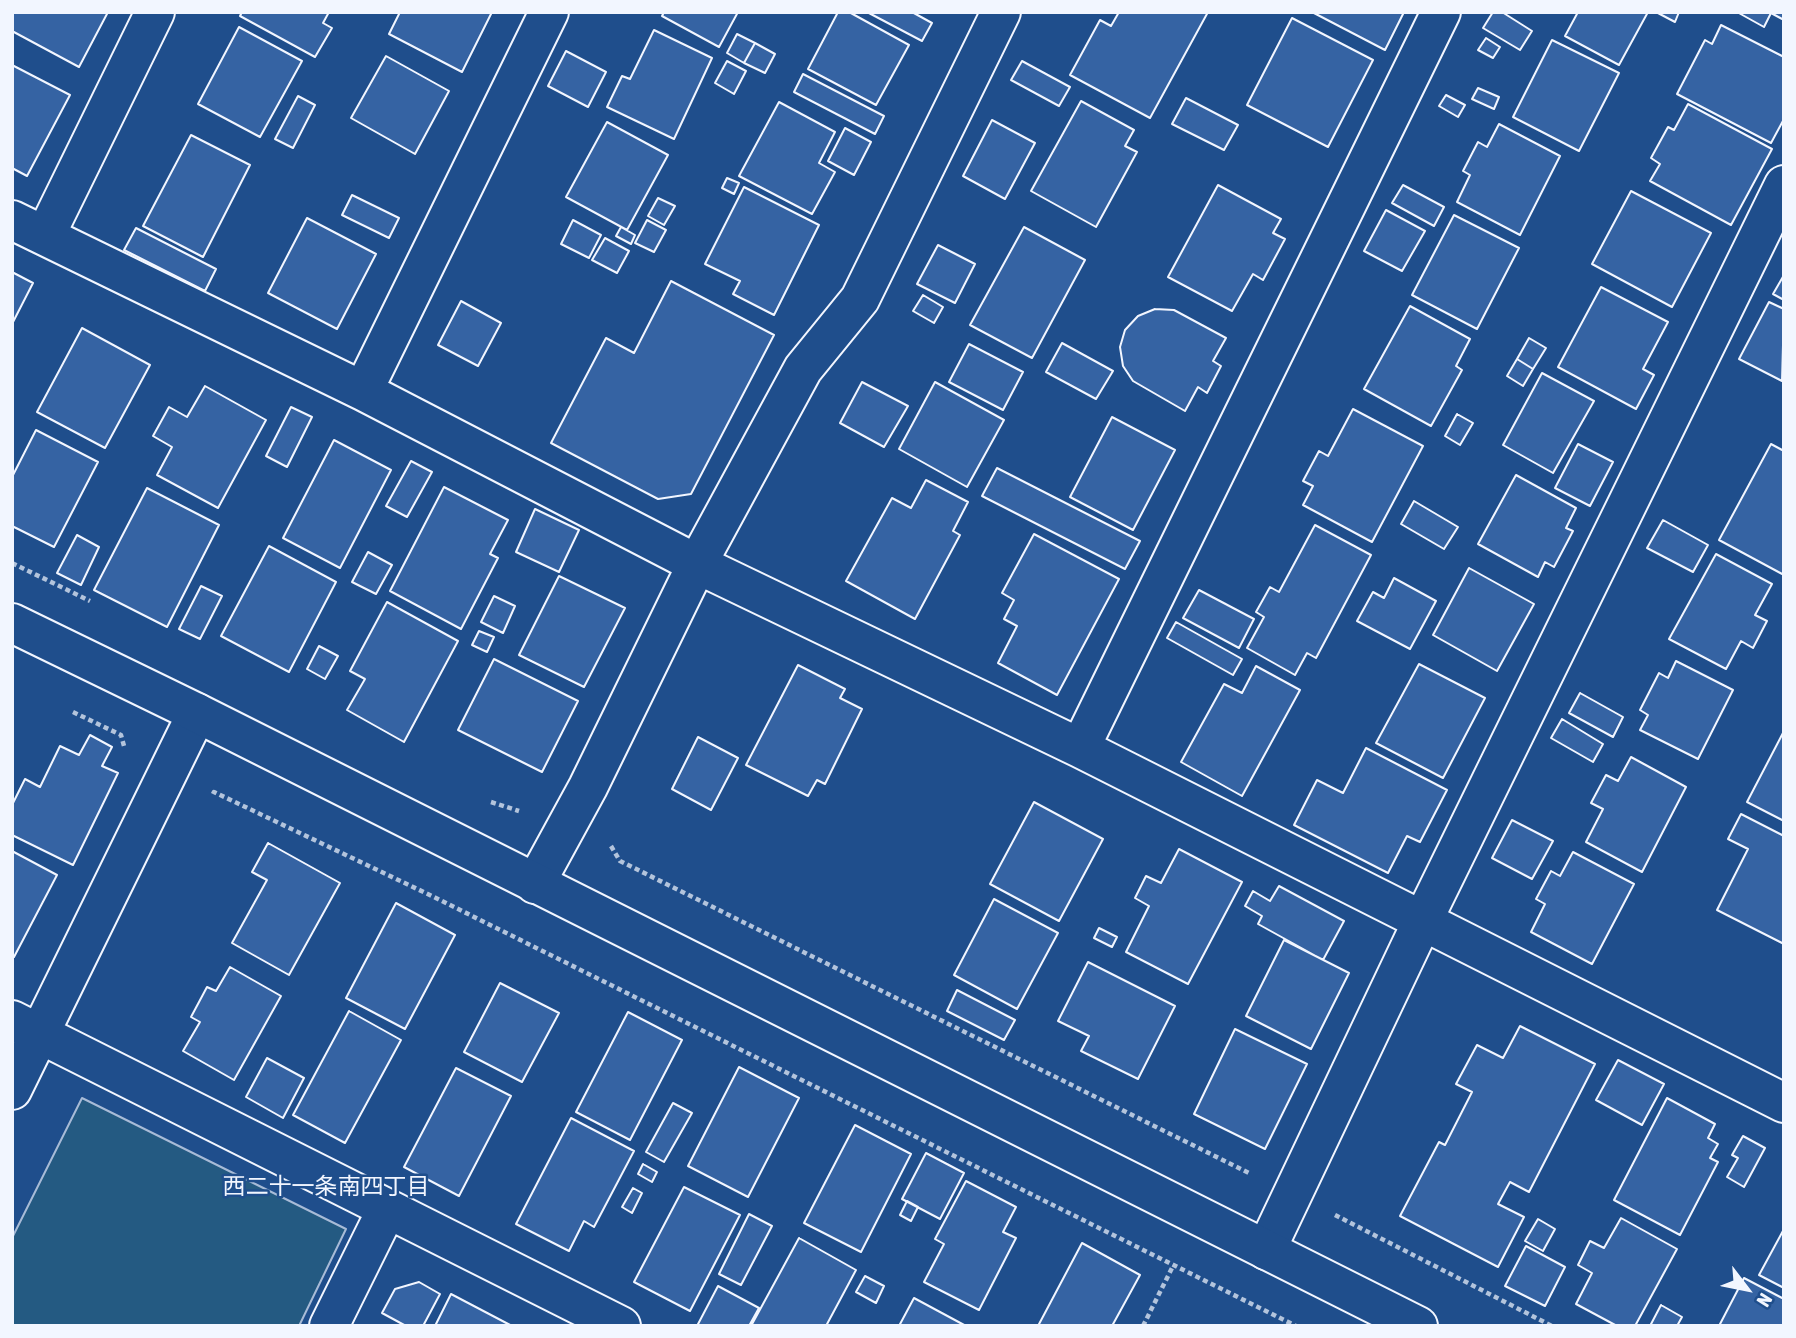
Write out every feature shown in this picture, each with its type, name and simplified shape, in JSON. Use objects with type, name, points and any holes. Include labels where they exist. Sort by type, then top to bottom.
[{"type":"street","points":[[155,12],[28,228],[363,391],[697,564],[1080,748],[1422,922],[1780,1091]]},
{"type":"street","points":[[363,391],[549,12]]},
{"type":"street","points":[[536,884],[588,787],[697,564],[803,369],[860,299],[1001,12]]},
{"type":"street","points":[[1080,748],[1441,12]]},
{"type":"street","points":[[1266,1250],[1422,922],[1784,185]]},
{"type":"street","points":[[12,623],[197,713],[1418,1326]]},
{"type":"street","points":[[12,1090],[27,1027],[197,713]]},
{"type":"street","points":[[27,1027],[621,1326]]},
{"type":"street","points":[[329,1326],[387,1209]]},
{"type":"path","points":[[72,712],[121,735],[124,747]]},
{"type":"path","points":[[209,802],[214,792],[422,891],[1296,1326]]},
{"type":"path","points":[[615,836],[611,845],[620,861],[1293,1194],[1552,1326]]},
{"type":"path","points":[[1143,1326],[1173,1266]]},
{"type":"shaded area","points":[[82,1098],[346,1229],[299,1326],[12,1326],[12,1238]]},
{"type":"building","points":[[12,12],[108,12],[79,67],[12,31]]},
{"type":"building","points":[[242,12],[329,12],[323,23],[332,28],[315,57],[240,16]]},
{"type":"building","points":[[400,12],[492,12],[462,72],[389,34]]},
{"type":"building","points":[[664,12],[738,12],[719,47],[662,16]]},
{"type":"building","points":[[838,12],[849,12],[909,45],[876,105],[808,69]]},
{"type":"building","points":[[867,12],[912,12],[932,23],[922,41]]},
{"type":"building","points":[[1119,12],[1208,12],[1150,118],[1070,75],[1100,20],[1111,26]]},
{"type":"building","points":[[1312,12],[1404,12],[1385,50]]},
{"type":"building","points":[[1493,12],[1502,12],[1532,31],[1520,50],[1483,28]]},
{"type":"building","points":[[1578,12],[1648,12],[1619,65],[1565,36]]},
{"type":"building","points":[[1656,12],[1679,12],[1675,22]]},
{"type":"building","points":[[1737,12],[1784,12],[1784,20],[1771,13],[1764,27]]},
{"type":"building","points":[[1292,18],[1373,60],[1328,147],[1247,105]]},
{"type":"building","points":[[1721,25],[1784,57],[1784,119],[1771,143],[1677,94],[1705,40],[1712,44]]},
{"type":"building","points":[[239,27],[302,61],[260,137],[198,104]]},
{"type":"building","points":[[654,30],[712,58],[674,139],[607,107],[622,76],[630,79]]},
{"type":"building","points":[[737,34],[755,43],[744,63],[727,53]]},
{"type":"building","points":[[1486,38],[1500,47],[1493,58],[1478,50]]},
{"type":"building","points":[[1552,40],[1619,73],[1579,151],[1513,117]]},
{"type":"building","points":[[755,43],[775,54],[765,73],[744,63]]},
{"type":"building","points":[[566,51],[606,72],[588,107],[548,86]]},
{"type":"building","points":[[386,56],[449,91],[415,154],[351,118]]},
{"type":"building","points":[[727,61],[746,71],[734,94],[715,83]]},
{"type":"building","points":[[1022,61],[1070,87],[1059,106],[1011,80]]},
{"type":"building","points":[[12,65],[70,95],[27,176],[12,168]]},
{"type":"building","points":[[803,74],[884,116],[875,134],[794,92]]},
{"type":"building","points":[[1478,88],[1499,97],[1494,109],[1472,99]]},
{"type":"building","points":[[1446,95],[1465,105],[1458,117],[1439,106]]},
{"type":"building","points":[[298,96],[315,105],[293,148],[275,139]]},
{"type":"building","points":[[1186,98],[1238,125],[1224,150],[1172,124]]},
{"type":"building","points":[[1081,101],[1134,130],[1125,146],[1137,152],[1096,227],[1031,191]]},
{"type":"building","points":[[779,102],[835,132],[819,163],[835,172],[812,214],[739,176]]},
{"type":"building","points":[[1688,104],[1772,149],[1731,225],[1650,181],[1660,164],[1651,158],[1668,127],[1674,130]]},
{"type":"building","points":[[992,120],[1035,143],[1005,199],[963,176]]},
{"type":"building","points":[[607,122],[668,155],[627,230],[566,197]]},
{"type":"building","points":[[1499,124],[1560,156],[1520,235],[1457,202],[1470,175],[1463,171],[1478,142],[1487,147]]},
{"type":"building","points":[[845,128],[871,142],[854,175],[828,161]]},
{"type":"building","points":[[191,135],[250,165],[203,257],[143,226]]},
{"type":"building","points":[[727,178],[739,183],[734,194],[722,188]]},
{"type":"building","points":[[1218,185],[1281,219],[1273,233],[1285,239],[1263,280],[1253,274],[1232,311],[1168,277]]},
{"type":"building","points":[[1403,185],[1444,207],[1434,226],[1392,203]]},
{"type":"building","points":[[744,187],[819,225],[774,315],[733,294],[740,281],[705,264]]},
{"type":"building","points":[[1631,191],[1711,233],[1672,307],[1592,264]]},
{"type":"building","points":[[352,195],[399,218],[389,238],[342,215]]},
{"type":"building","points":[[658,198],[675,206],[664,225],[648,216]]},
{"type":"building","points":[[1386,210],[1425,231],[1402,271],[1364,251]]},
{"type":"building","points":[[1454,215],[1519,248],[1477,329],[1412,295]]},
{"type":"building","points":[[307,218],[376,254],[337,329],[268,293]]},
{"type":"building","points":[[573,220],[601,235],[589,258],[561,244]]},
{"type":"building","points":[[647,220],[666,230],[654,252],[635,243]]},
{"type":"building","points":[[621,227],[635,235],[631,244],[616,236]]},
{"type":"building","points":[[1024,227],[1085,260],[1032,358],[970,325]]},
{"type":"building","points":[[136,228],[216,269],[205,291],[124,250]]},
{"type":"building","points":[[605,238],[629,251],[617,273],[592,260]]},
{"type":"building","points":[[938,245],[975,264],[955,303],[917,284]]},
{"type":"building","points":[[12,272],[33,283],[12,324]]},
{"type":"building","points":[[1784,275],[1784,300],[1773,294]]},
{"type":"building","points":[[671,281],[774,335],[691,494],[658,499],[551,443],[606,338],[634,353]]},
{"type":"building","points":[[1601,287],[1668,322],[1643,369],[1654,375],[1636,409],[1558,367]]},
{"type":"building","points":[[923,295],[943,307],[934,323],[913,311]]},
{"type":"building","points":[[461,301],[501,323],[478,366],[438,345]]},
{"type":"building","points":[[1769,302],[1784,309],[1782,381],[1739,359]]},
{"type":"building","points":[[1410,306],[1470,339],[1456,366],[1462,370],[1431,426],[1364,389]]},
{"type":"building","points":[[1155,309],[1174,310],[1226,338],[1213,361],[1221,366],[1207,393],[1198,387],[1185,411],[1133,381],[1123,366],[1120,347],[1125,330],[1138,316]]},
{"type":"building","points":[[82,328],[150,365],[105,448],[37,412]]},
{"type":"building","points":[[1529,338],[1546,348],[1533,369],[1517,359]]},
{"type":"building","points":[[1062,343],[1113,371],[1096,399],[1046,372]]},
{"type":"building","points":[[969,344],[1023,372],[1003,410],[949,382]]},
{"type":"building","points":[[1517,359],[1533,369],[1523,386],[1507,376]]},
{"type":"building","points":[[1542,373],[1594,401],[1553,473],[1503,445]]},
{"type":"building","points":[[862,382],[908,406],[884,447],[840,423]]},
{"type":"building","points":[[935,382],[1004,420],[967,487],[899,449]]},
{"type":"building","points":[[205,386],[266,420],[218,508],[157,475],[172,447],[153,436],[169,407],[187,417]]},
{"type":"building","points":[[291,407],[312,417],[287,467],[266,456]]},
{"type":"building","points":[[1353,409],[1423,446],[1372,542],[1303,505],[1313,486],[1303,481],[1319,451],[1328,456]]},
{"type":"building","points":[[1457,414],[1473,423],[1460,445],[1445,436]]},
{"type":"building","points":[[1112,417],[1175,450],[1133,530],[1070,497]]},
{"type":"building","points":[[36,430],[98,462],[54,547],[12,526],[12,477]]},
{"type":"building","points":[[334,440],[391,470],[340,568],[283,538]]},
{"type":"building","points":[[1578,444],[1613,462],[1590,506],[1555,488]]},
{"type":"building","points":[[1771,444],[1784,451],[1784,575],[1719,540]]},
{"type":"building","points":[[411,461],[432,472],[407,517],[386,506]]},
{"type":"building","points":[[997,468],[1140,541],[1125,569],[982,496]]},
{"type":"building","points":[[1516,475],[1576,508],[1566,528],[1573,531],[1554,567],[1545,562],[1538,577],[1478,544]]},
{"type":"building","points":[[926,480],[968,502],[953,531],[960,535],[915,619],[846,581],[892,498],[911,508]]},
{"type":"building","points":[[444,487],[508,520],[490,554],[498,558],[461,629],[390,591]]},
{"type":"building","points":[[147,488],[219,525],[167,627],[94,590]]},
{"type":"building","points":[[1414,501],[1458,527],[1444,549],[1401,524]]},
{"type":"building","points":[[535,509],[579,530],[559,572],[516,552]]},
{"type":"building","points":[[1663,520],[1708,545],[1693,572],[1647,548]]},
{"type":"building","points":[[1315,525],[1371,555],[1316,658],[1307,653],[1295,675],[1247,648],[1264,617],[1256,612],[1270,587],[1279,592]]},
{"type":"building","points":[[1034,534],[1119,579],[1057,695],[998,663],[1017,626],[1004,619],[1014,600],[1002,593]]},
{"type":"building","points":[[77,535],[99,547],[81,585],[57,573]]},
{"type":"building","points":[[269,546],[336,582],[289,672],[221,636]]},
{"type":"building","points":[[368,552],[392,565],[376,594],[352,582]]},
{"type":"building","points":[[1716,554],[1772,584],[1755,615],[1767,621],[1753,648],[1741,641],[1726,669],[1669,639]]},
{"type":"building","points":[[1469,568],[1534,604],[1497,671],[1433,635]]},
{"type":"building","points":[[559,576],[625,608],[584,687],[519,655]]},
{"type":"building","points":[[1394,578],[1436,601],[1410,649],[1357,621],[1373,592],[1384,598]]},
{"type":"building","points":[[201,586],[222,596],[200,639],[179,629]]},
{"type":"building","points":[[1199,590],[1254,619],[1239,648],[1183,618]]},
{"type":"building","points":[[494,596],[515,606],[503,633],[481,622]]},
{"type":"building","points":[[387,602],[458,641],[404,742],[347,710],[365,679],[350,671]]},
{"type":"building","points":[[1176,622],[1242,659],[1233,675],[1167,638]]},
{"type":"building","points":[[479,631],[494,637],[487,652],[472,645]]},
{"type":"building","points":[[319,646],[338,656],[325,679],[307,669]]},
{"type":"building","points":[[494,659],[578,701],[542,772],[458,730]]},
{"type":"building","points":[[1676,661],[1733,690],[1698,759],[1640,730],[1648,715],[1640,710],[1659,673],[1668,678]]},
{"type":"building","points":[[1419,664],[1485,698],[1443,778],[1376,743]]},
{"type":"building","points":[[798,665],[845,689],[840,698],[862,709],[825,784],[817,780],[808,796],[746,765]]},
{"type":"building","points":[[1256,666],[1300,690],[1242,796],[1181,762],[1224,684],[1242,693]]},
{"type":"building","points":[[1580,693],[1623,717],[1613,737],[1569,713]]},
{"type":"building","points":[[1562,719],[1603,744],[1593,762],[1551,738]]},
{"type":"building","points":[[1784,731],[1784,821],[1747,802]]},
{"type":"building","points":[[90,735],[112,747],[102,766],[118,773],[73,865],[12,835],[12,805],[25,779],[40,787],[60,746],[79,755]]},
{"type":"building","points":[[698,737],[738,758],[711,810],[672,789]]},
{"type":"building","points":[[1366,748],[1447,790],[1420,842],[1407,836],[1388,873],[1294,825],[1317,780],[1343,793]]},
{"type":"building","points":[[1631,757],[1686,787],[1642,872],[1586,842],[1603,809],[1591,803],[1606,775],[1618,781]]},
{"type":"building","points":[[1034,802],[1103,839],[1059,921],[990,884]]},
{"type":"building","points":[[1741,814],[1784,836],[1784,944],[1717,910],[1748,849],[1728,839]]},
{"type":"building","points":[[1512,820],[1553,841],[1532,879],[1492,858]]},
{"type":"building","points":[[268,843],[340,883],[289,975],[232,943],[267,880],[252,872]]},
{"type":"building","points":[[1179,849],[1242,882],[1188,984],[1126,952],[1149,906],[1135,898],[1146,876],[1161,883]]},
{"type":"building","points":[[12,851],[57,875],[14,957],[12,956]]},
{"type":"building","points":[[1573,852],[1634,884],[1592,964],[1531,932],[1545,904],[1536,899],[1551,871],[1560,876]]},
{"type":"building","points":[[1279,886],[1344,921],[1323,960],[1258,924],[1262,916],[1245,906],[1253,891],[1270,901]]},
{"type":"building","points":[[994,899],[1058,933],[1017,1009],[954,975]]},
{"type":"building","points":[[396,903],[455,935],[405,1029],[346,998]]},
{"type":"building","points":[[1099,928],[1117,937],[1112,947],[1094,938]]},
{"type":"building","points":[[1284,940],[1349,973],[1311,1049],[1246,1016]]},
{"type":"building","points":[[1088,962],[1175,1006],[1138,1079],[1081,1051],[1089,1036],[1058,1021]]},
{"type":"building","points":[[230,967],[281,996],[234,1080],[183,1051],[200,1022],[191,1017],[207,987],[216,991]]},
{"type":"building","points":[[500,983],[559,1013],[522,1082],[464,1052]]},
{"type":"building","points":[[957,990],[1015,1020],[1004,1040],[947,1011]]},
{"type":"building","points":[[349,1011],[401,1040],[345,1143],[293,1115]]},
{"type":"building","points":[[628,1012],[682,1040],[630,1140],[576,1112]]},
{"type":"building","points":[[1520,1026],[1595,1064],[1529,1192],[1510,1182],[1498,1204],[1524,1217],[1498,1267],[1400,1216],[1439,1142],[1445,1145],[1472,1092],[1456,1084],[1477,1045],[1503,1058]]},
{"type":"building","points":[[1235,1029],[1307,1064],[1265,1149],[1194,1114]]},
{"type":"building","points":[[267,1058],[304,1078],[283,1118],[246,1097]]},
{"type":"building","points":[[1618,1060],[1664,1084],[1642,1125],[1596,1100]]},
{"type":"building","points":[[739,1067],[799,1098],[748,1197],[688,1166]]},
{"type":"building","points":[[456,1068],[511,1096],[459,1196],[404,1167]]},
{"type":"building","points":[[1667,1098],[1715,1124],[1708,1138],[1718,1144],[1710,1158],[1718,1162],[1680,1235],[1614,1200]]},
{"type":"building","points":[[673,1103],[692,1113],[664,1162],[646,1152]]},
{"type":"building","points":[[571,1118],[634,1151],[594,1227],[584,1221],[569,1251],[516,1224]]},
{"type":"building","points":[[855,1125],[911,1154],[861,1252],[804,1223]]},
{"type":"building","points":[[1743,1136],[1765,1148],[1744,1187],[1727,1177],[1738,1158],[1732,1155]]},
{"type":"building","points":[[926,1153],[964,1173],[940,1219],[902,1199]]},
{"type":"building","points":[[643,1164],[657,1172],[652,1182],[638,1174]]},
{"type":"building","points":[[966,1181],[1016,1207],[1003,1232],[1016,1238],[979,1310],[924,1282],[944,1244],[935,1239]]},
{"type":"building","points":[[684,1187],[740,1215],[690,1311],[634,1282]]},
{"type":"building","points":[[633,1188],[642,1193],[632,1213],[622,1207]]},
{"type":"building","points":[[907,1201],[918,1207],[911,1221],[900,1215]]},
{"type":"building","points":[[749,1214],[772,1226],[741,1285],[719,1274]]},
{"type":"building","points":[[1621,1218],[1677,1249],[1635,1326],[1617,1326],[1576,1304],[1592,1273],[1578,1265],[1590,1241],[1604,1248]]},
{"type":"building","points":[[1538,1219],[1555,1229],[1543,1251],[1525,1241]]},
{"type":"building","points":[[1784,1229],[1784,1288],[1759,1275]]},
{"type":"building","points":[[799,1238],[856,1270],[826,1326],[751,1326]]},
{"type":"building","points":[[1082,1243],[1140,1275],[1112,1326],[1038,1326]]},
{"type":"building","points":[[1526,1246],[1565,1267],[1545,1306],[1505,1286]]},
{"type":"building","points":[[865,1276],[884,1286],[876,1303],[856,1292]]},
{"type":"building","points":[[1744,1278],[1784,1299],[1784,1326],[1719,1326]]},
{"type":"building","points":[[419,1282],[440,1294],[423,1326],[406,1326],[382,1313],[395,1289]]},
{"type":"building","points":[[718,1286],[759,1308],[749,1326],[697,1326]]},
{"type":"building","points":[[451,1294],[512,1326],[435,1326]]},
{"type":"building","points":[[914,1298],[966,1326],[899,1326]]},
{"type":"building","points":[[1661,1305],[1682,1317],[1677,1326],[1650,1326]]},
{"type":"district","name":"西二十一条南四丁目","points":[[326,1187]]}]
